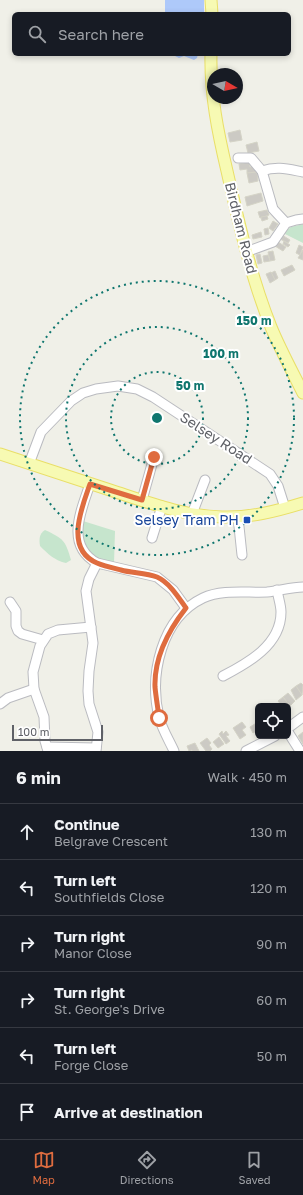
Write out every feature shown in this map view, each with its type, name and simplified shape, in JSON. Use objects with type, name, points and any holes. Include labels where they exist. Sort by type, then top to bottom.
[{"type":"main road","points":[[211,0],[212,12]]},
{"type":"main road","name":"Birdham Road","points":[[211,56],[213,104],[246,252],[272,328],[303,392]]},
{"type":"main road","points":[[0,454],[90,484],[192,514],[238,517],[256,515],[303,503]]},
{"type":"street","points":[[238,158],[251,158],[262,171],[273,209],[286,224]]},
{"type":"street","points":[[262,171],[272,168],[281,168],[303,172]]},
{"type":"street","points":[[246,252],[273,242],[286,224],[303,219]]},
{"type":"street","name":"Selsey Road","points":[[29,464],[41,432],[71,401],[83,393],[96,389],[118,386],[137,389],[153,397],[270,474],[278,486],[285,508]]},
{"type":"street","points":[[142,500],[154,457]]},
{"type":"street","points":[[192,514],[204,480]]},
{"type":"street","points":[[90,484],[79,518],[79,540],[83,552],[90,560],[97,563],[157,577],[173,590],[186,608]]},
{"type":"street","points":[[152,538],[162,506]]},
{"type":"street","points":[[238,517],[242,554]]},
{"type":"street","points":[[91,627],[58,630],[48,634],[40,646],[33,672],[34,689],[44,718],[45,741],[48,749],[96,750],[98,732],[89,704],[88,691],[93,643],[91,627],[86,591],[89,579],[97,563]]},
{"type":"street","points":[[174,751],[159,718],[155,687],[157,666],[163,645],[173,624],[186,608],[204,598],[221,594],[268,592],[303,587]]},
{"type":"street","points":[[223,676],[244,665],[261,652],[277,632],[281,612],[277,590]]},
{"type":"street","points":[[10,602],[16,611],[16,626],[18,631],[22,634],[43,640]]},
{"type":"street","points":[[0,704],[8,698],[34,689]]},
{"type":"street","points":[[291,726],[303,717]]},
{"type":"street","points":[[291,737],[300,751]]},
{"type":"street","points":[[246,751],[269,739]]},
{"type":"green space","points":[[303,224],[303,243],[283,233],[291,227]]},
{"type":"green space","points":[[83,521],[115,531],[114,564],[99,558],[88,550],[83,537]]},
{"type":"green space","points":[[45,530],[63,541],[71,560],[66,563],[55,559],[40,546],[40,537]]},
{"type":"water","points":[[165,0],[204,0],[204,12],[165,12]]},
{"type":"water","points":[[184,56],[198,56],[194,60]]},
{"type":"building","points":[[240,130],[242,140],[230,142],[228,133]]},
{"type":"building","points":[[257,142],[259,151],[248,153],[246,145]]},
{"type":"building","points":[[249,162],[250,167],[255,166],[256,172],[247,173],[247,169],[240,170],[239,164]]},
{"type":"building","points":[[257,172],[258,181],[249,183],[247,173]]},
{"type":"building","points":[[261,193],[263,201],[247,206],[245,197]]},
{"type":"building","points":[[267,210],[269,215],[260,218],[258,212]]},
{"type":"building","points":[[267,216],[268,219],[262,221],[261,217]]},
{"type":"building","points":[[273,221],[278,224],[273,231],[269,228]]},
{"type":"building","points":[[268,228],[269,234],[265,235],[264,229]]},
{"type":"building","points":[[261,232],[262,237],[253,239],[252,235]]},
{"type":"building","points":[[282,235],[290,240],[288,243],[280,239]]},
{"type":"building","points":[[284,241],[290,245],[288,247],[283,244]]},
{"type":"building","points":[[278,242],[286,247],[283,251],[275,246]]},
{"type":"building","points":[[299,245],[303,247],[300,255],[296,253]]},
{"type":"building","points":[[303,250],[303,260],[298,258]]},
{"type":"building","points":[[273,251],[275,260],[270,261],[268,252]]},
{"type":"building","points":[[260,254],[262,263],[258,264],[256,255]]},
{"type":"building","points":[[268,255],[270,261],[264,262],[263,256]]},
{"type":"building","points":[[292,265],[295,270],[284,276],[281,270]]},
{"type":"building","points":[[275,271],[278,278],[275,280],[271,273]]},
{"type":"building","points":[[271,272],[275,280],[270,283],[266,274]]},
{"type":"building","points":[[301,683],[303,685],[302,695],[296,686]]},
{"type":"building","points":[[296,686],[302,695],[296,700],[291,690]]},
{"type":"building","points":[[288,693],[295,701],[291,705],[291,703],[288,703],[283,697]]},
{"type":"building","points":[[283,697],[288,703],[280,703],[278,701]]},
{"type":"building","points":[[242,722],[246,727],[242,730],[246,735],[240,739],[233,728]]},
{"type":"building","points":[[255,724],[255,732],[253,733],[250,727]]},
{"type":"building","points":[[222,731],[223,734],[226,731],[229,735],[226,736],[230,741],[226,744],[219,734]]},
{"type":"building","points":[[303,732],[303,744],[298,736]]},
{"type":"building","points":[[219,737],[224,744],[218,748],[213,742]]},
{"type":"building","points":[[207,738],[211,743],[209,745],[212,749],[210,751],[206,751],[200,743]]},
{"type":"building","points":[[195,743],[199,751],[189,751],[187,746]]},
{"type":"place","name":"Selsey Tram PH","points":[[247,520]]},
{"type":"route","points":[[154,457],[142,500],[90,484],[79,518],[78,529],[79,540],[83,552],[90,560],[120,570],[157,577],[173,590],[186,608],[173,624],[163,645],[157,666],[155,687],[159,718]]}]
